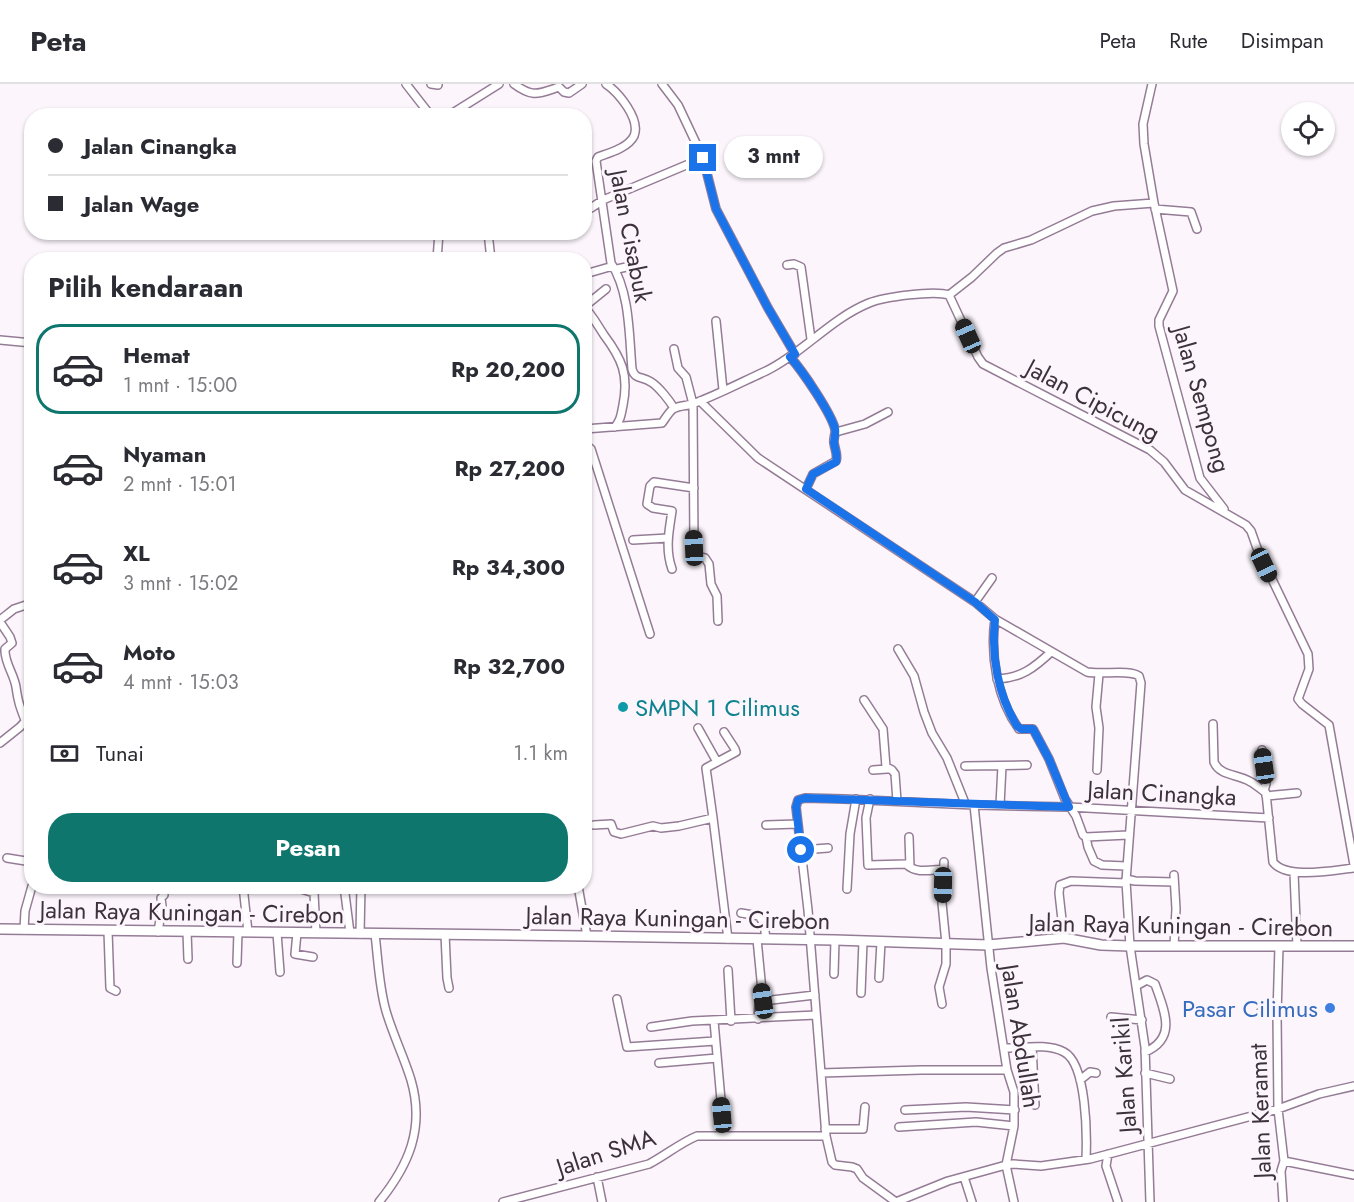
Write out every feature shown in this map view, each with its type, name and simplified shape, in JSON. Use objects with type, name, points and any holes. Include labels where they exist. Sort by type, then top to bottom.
[{"type":"highway","name":"Jalan Raya Kuningan - Cirebon","points":[[0,929],[545,935],[988,945],[1064,938],[1101,945],[1130,946],[1354,946]]},
{"type":"street","points":[[406,84],[425,108]]},
{"type":"street","points":[[461,108],[500,84]]},
{"type":"street","points":[[514,84],[530,94],[559,87],[568,93],[582,84]]},
{"type":"street","name":"Jalan Cisabuk","points":[[606,84],[623,99],[635,130],[633,137],[622,147],[596,159],[615,268],[626,310],[634,375],[653,383],[674,408]]},
{"type":"street","name":"Jalan Sempong","points":[[1152,84],[1143,124],[1144,144],[1154,206],[1173,291],[1159,320],[1161,338],[1200,478],[1222,507]]},
{"type":"street","points":[[664,86],[678,105],[703,158],[716,209],[792,356],[828,412],[836,432],[834,438],[838,457],[836,462],[813,474],[806,489]]},
{"type":"street","points":[[592,206],[703,158]]},
{"type":"street","points":[[592,429],[662,423],[674,408],[696,403],[792,356],[811,339],[843,317],[868,304],[884,298],[931,293],[950,295],[1004,248],[1030,240],[1092,211],[1114,206],[1154,206],[1191,212],[1197,229]]},
{"type":"street","points":[[787,266],[799,264],[801,267],[811,339]]},
{"type":"street","points":[[592,272],[636,265]]},
{"type":"street","points":[[592,301],[606,289]]},
{"type":"street","name":"Jalan Cipicung","points":[[950,295],[983,364],[1150,450],[1164,462],[1185,490],[1222,507],[1251,531],[1310,662],[1300,693],[1302,704],[1329,725],[1352,835]]},
{"type":"street","points":[[592,317],[620,357],[623,370],[626,393],[621,419],[615,427]]},
{"type":"street","points":[[717,321],[723,390]]},
{"type":"street","points":[[0,339],[24,342]]},
{"type":"street","points":[[674,349],[678,368],[686,377],[696,403],[694,548],[709,564],[711,584],[717,596],[718,621]]},
{"type":"street","points":[[696,403],[758,458],[975,602],[995,620],[1078,668],[1099,674],[1096,713],[1100,728],[1097,770]]},
{"type":"street","points":[[836,432],[865,424],[888,412]]},
{"type":"street","points":[[592,452],[650,634]]},
{"type":"street","points":[[672,569],[667,556],[672,511],[653,508],[647,504],[650,486],[654,482],[694,488]]},
{"type":"street","points":[[633,540],[668,538]]},
{"type":"street","points":[[975,602],[992,578]]},
{"type":"street","points":[[24,606],[14,609],[0,621],[12,643],[5,649],[5,656],[16,688],[16,699],[24,718]]},
{"type":"street","points":[[995,620],[993,632],[997,679],[1017,726],[1021,729],[1033,729],[1049,759],[1069,807],[1086,837],[1094,861],[1102,865],[1126,866]]},
{"type":"street","points":[[898,649],[914,676],[932,733],[947,758],[965,803]]},
{"type":"street","points":[[997,679],[1008,679],[1031,670],[1051,652]]},
{"type":"street","name":"Jalan Karikil","points":[[1099,674],[1134,673],[1141,678],[1126,881],[1130,946],[1145,1052],[1150,1202]]},
{"type":"street","points":[[864,700],[883,729],[887,769]]},
{"type":"street","points":[[0,743],[6,740],[24,721]]},
{"type":"street","points":[[1214,724],[1215,766],[1220,771],[1250,781],[1265,794],[1297,793]]},
{"type":"street","points":[[698,728],[717,762]]},
{"type":"street","points":[[724,732],[736,752],[707,767],[706,770],[728,939]]},
{"type":"street","points":[[1262,750],[1265,794],[1275,866],[1294,873],[1354,866],[1352,835]]},
{"type":"street","points":[[965,766],[1027,765]]},
{"type":"street","points":[[1000,805],[1002,766]]},
{"type":"street","points":[[873,770],[892,770],[895,774],[897,801]]},
{"type":"street","name":"Jalan Cinangka","points":[[964,1177],[896,1202],[863,1178],[856,1169],[833,1164],[826,1132],[808,909],[796,802],[800,799],[870,799],[1269,818]]},
{"type":"street","points":[[847,889],[850,834],[856,799]]},
{"type":"street","points":[[870,799],[866,818],[868,865],[906,864],[910,869]]},
{"type":"street","name":"Jalan Abdullah","points":[[974,805],[982,902],[1007,1070],[1014,1092],[1014,1126],[1006,1166],[1014,1202]]},
{"type":"street","points":[[594,825],[611,824],[614,832],[621,834],[653,826],[661,828],[679,826],[713,818]]},
{"type":"street","points":[[766,825],[798,824]]},
{"type":"street","points":[[1086,837],[1128,835]]},
{"type":"street","points":[[909,837],[910,869]]},
{"type":"street","points":[[801,850],[828,848]]},
{"type":"street","points":[[7,858],[24,861]]},
{"type":"street","points":[[910,869],[944,866],[942,903],[946,964],[940,977],[942,1004]]},
{"type":"street","points":[[1294,873],[1297,946]]},
{"type":"street","points":[[1064,938],[1060,885],[1071,881],[1135,881],[1174,878],[1176,909],[1174,946]]},
{"type":"street","points":[[24,930],[25,911],[30,894]]},
{"type":"street","points":[[158,932],[161,898],[164,894]]},
{"type":"street","points":[[237,963],[243,932],[243,894]]},
{"type":"street","points":[[314,894],[316,933]]},
{"type":"street","points":[[346,894],[355,934]]},
{"type":"street","points":[[355,934],[360,894]]},
{"type":"street","points":[[579,894],[587,936]]},
{"type":"street","points":[[741,913],[759,916],[764,924],[762,939],[763,1001]]},
{"type":"street","points":[[108,931],[110,988],[116,991]]},
{"type":"street","points":[[187,932],[189,959]]},
{"type":"street","points":[[278,933],[280,972]]},
{"type":"street","points":[[297,933],[294,954],[313,957]]},
{"type":"street","points":[[375,934],[385,1009],[411,1080],[417,1113],[411,1150],[393,1185],[379,1202]]},
{"type":"street","points":[[445,934],[449,987]]},
{"type":"street","points":[[834,974],[836,940]]},
{"type":"street","points":[[861,993],[863,941]]},
{"type":"street","points":[[879,978],[881,942]]},
{"type":"street","name":"Jalan Keramat","points":[[1279,946],[1276,1015],[1278,1109],[1284,1161],[1281,1171],[1283,1202]]},
{"type":"street","points":[[728,969],[731,1021]]},
{"type":"street","points":[[1136,986],[1147,980],[1155,984],[1166,1019],[1162,1040],[1156,1047],[1145,1052]]},
{"type":"street","points":[[758,1019],[759,1004],[763,1001],[815,995]]},
{"type":"street","points":[[617,999],[627,1047],[715,1041]]},
{"type":"street","points":[[1261,1011],[1276,1015]]},
{"type":"street","points":[[651,1027],[692,1021],[731,1021],[816,1015]]},
{"type":"street","points":[[1111,1017],[1142,1020]]},
{"type":"street","points":[[714,1021],[724,1134]]},
{"type":"street","points":[[1004,1048],[1032,1047],[1063,1052],[1070,1056],[1080,1080],[1086,1115],[1086,1160]]},
{"type":"street","points":[[1032,1047],[1035,1105]]},
{"type":"street","points":[[659,1063],[717,1058]]},
{"type":"street","points":[[821,1073],[1007,1070]]},
{"type":"street","points":[[1080,1080],[1090,1072],[1096,1073]]},
{"type":"street","points":[[1145,1073],[1170,1079]]},
{"type":"street","points":[[972,1202],[964,1177],[1013,1164],[1041,1166],[1086,1160],[1278,1109],[1319,1094],[1354,1086]]},
{"type":"street","name":"Jalan SMA","points":[[503,1202],[649,1164],[697,1136],[863,1129],[865,1107]]},
{"type":"street","points":[[905,1110],[966,1107],[1015,1110]]},
{"type":"street","points":[[899,1127],[976,1122],[1014,1126]]},
{"type":"street","points":[[1108,1154],[1106,1166],[1118,1202]]},
{"type":"street","points":[[1284,1161],[1354,1175]]},
{"type":"street","points":[[597,1177],[602,1202]]},
{"type":"place","name":"SMPN 1 Cilimus","points":[[623,707]]},
{"type":"place","name":"Pasar Cilimus","points":[[1330,1008]]},
{"type":"route","points":[[703,158],[716,209],[795,354],[790,357],[801,368],[828,412],[836,432],[834,438],[838,457],[836,462],[813,474],[806,489],[975,602],[995,620],[993,632],[1000,690],[1019,729],[1033,729],[1049,759],[1069,807],[805,798],[796,802],[801,850]]}]
